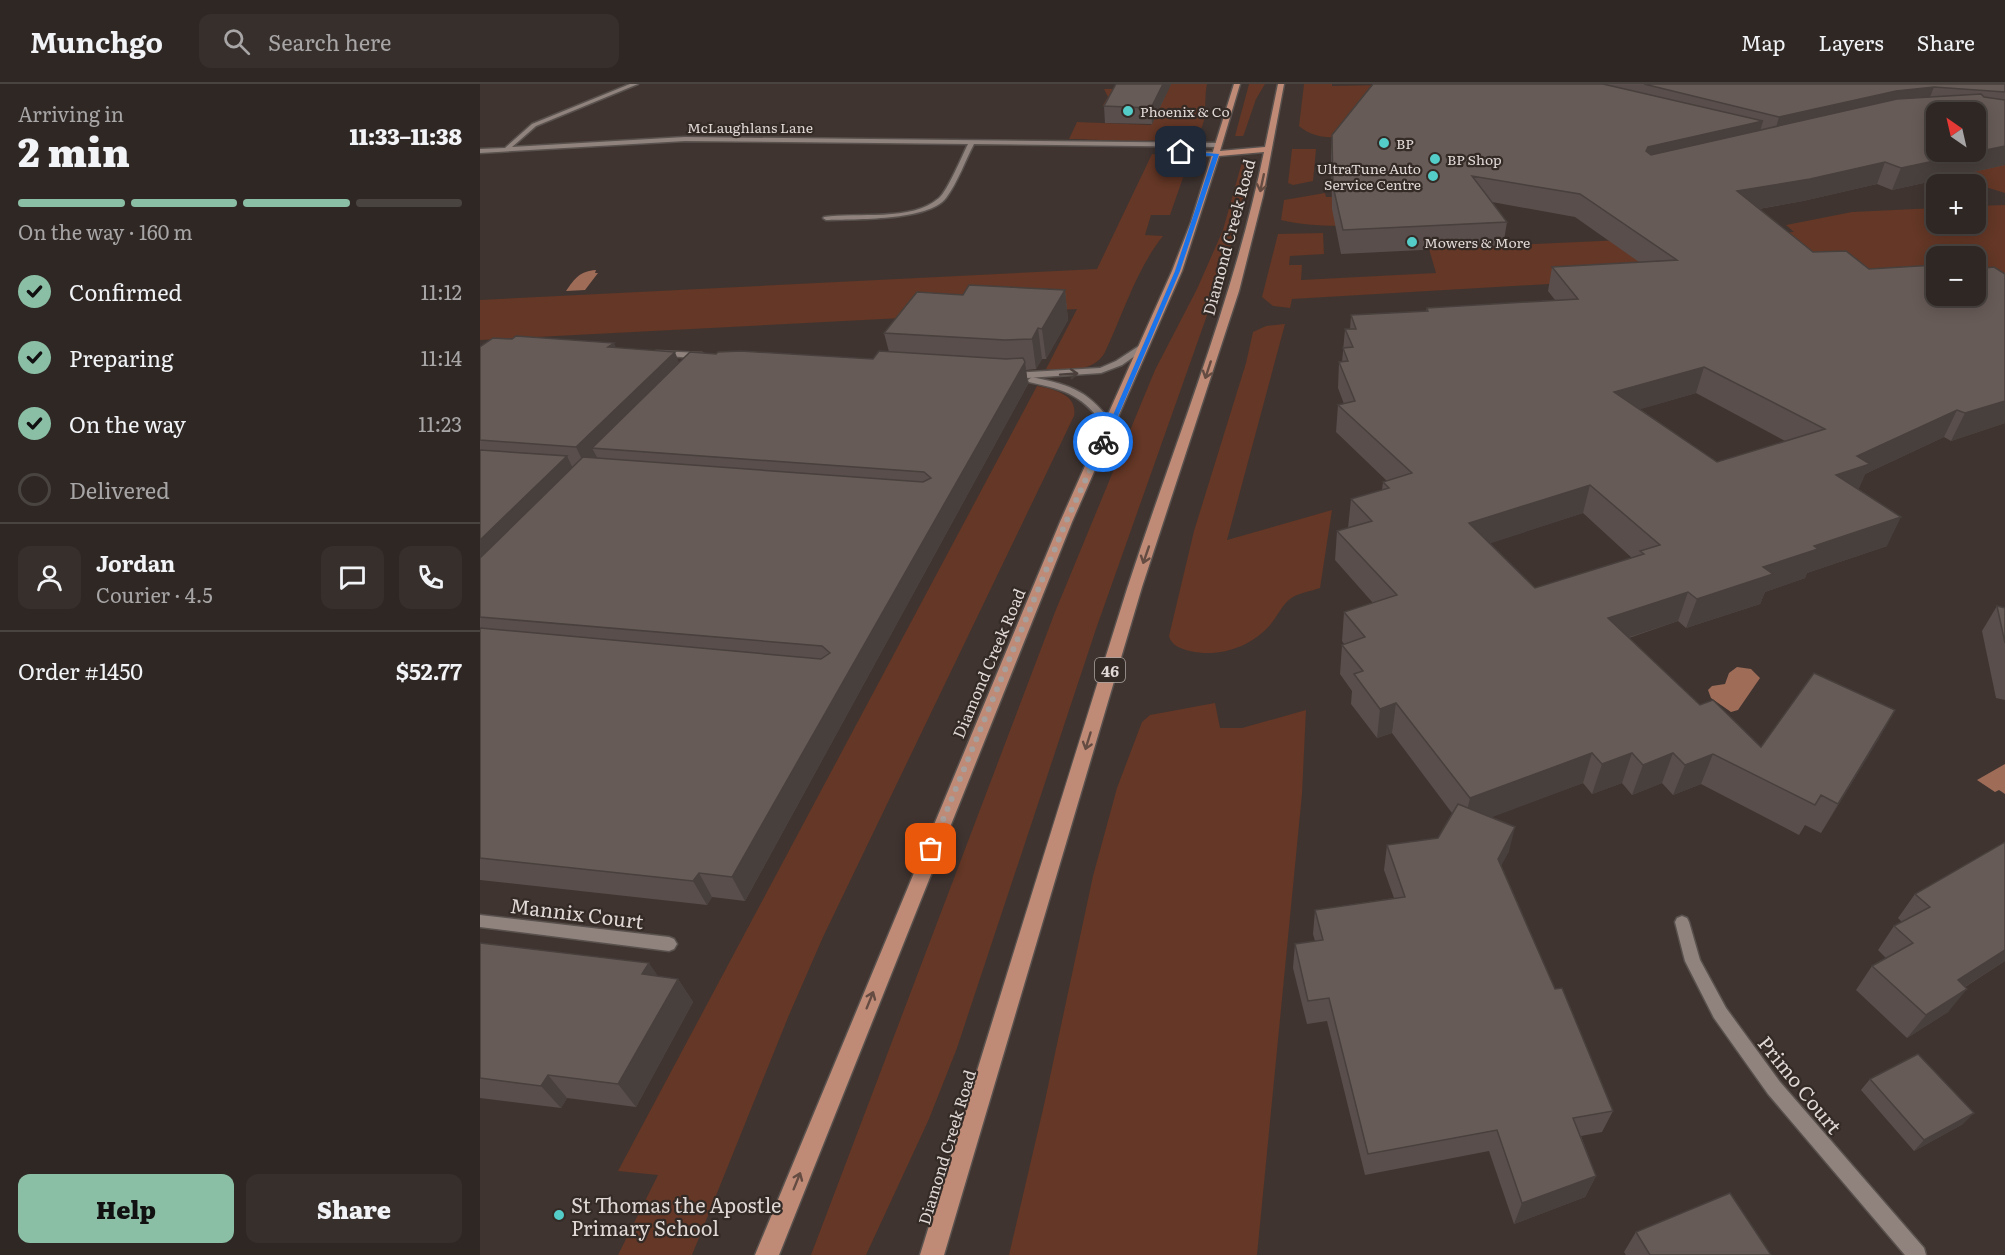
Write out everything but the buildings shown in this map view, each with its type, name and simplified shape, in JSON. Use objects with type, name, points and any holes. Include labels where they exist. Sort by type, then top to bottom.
[{"type":"main road","name":"Diamond Creek Road","points":[[767,1255],[1066,522],[1178,271],[1237,84]]},
{"type":"main road","name":"Diamond Creek Road","points":[[932,1255],[1135,587],[1227,315],[1252,226],[1281,84]]},
{"type":"main road","points":[[1217,150],[1268,149]]},
{"type":"street","points":[[507,149],[534,125],[635,84]]},
{"type":"street","name":"McLaughlans Lane","points":[[480,151],[685,139],[1020,142],[1217,150]]},
{"type":"street","points":[[826,218],[911,212],[935,205],[943,198],[972,142]]},
{"type":"street","points":[[1010,376],[1101,370],[1119,363],[1145,346]]},
{"type":"street","points":[[652,353],[708,356],[700,364]]},
{"type":"street","points":[[998,375],[1065,387],[1081,394],[1095,405],[1110,427]]},
{"type":"street","name":"Mannix Court","points":[[480,921],[669,944]]},
{"type":"street","name":"Primo Court","points":[[1682,922],[1693,961],[1720,1013],[1774,1088],[1917,1255]]},
{"type":"shaded area","points":[[1171,84],[1207,84],[1203,125],[1193,135],[1160,140],[1069,139],[1077,122],[1151,125],[1154,118],[1103,105],[1108,97],[1104,89],[1120,89],[1117,95],[1165,97]]},
{"type":"shaded area","points":[[1249,84],[1265,84],[1256,99],[1243,136],[1235,136]]},
{"type":"shaded area","points":[[1304,84],[1332,84],[1332,86],[1424,84],[1484,130],[1502,199],[1400,201],[1406,223],[1328,226],[1281,220],[1284,200],[1325,193],[1326,197],[1474,195],[1456,136],[1419,92],[1396,92],[1382,95],[1376,99],[1353,129],[1346,134],[1330,137],[1313,134],[1299,126]]},
{"type":"shaded area","points":[[1292,149],[1316,149],[1313,181],[1293,185],[1288,183]]},
{"type":"shaded area","points":[[1152,154],[1174,158],[1185,165],[1186,169],[1170,215],[1151,215],[1145,235],[1163,236],[1138,277],[1105,352],[1094,364],[1087,367],[1071,370],[1046,369],[1077,309],[480,340],[480,300],[1097,269]]},
{"type":"shaded area","points":[[1926,157],[1926,162],[1986,162],[1986,160],[2005,165],[2005,193],[1986,187],[1986,174],[1943,174],[1911,164]]},
{"type":"shaded area","points":[[1242,162],[1251,163],[1250,177],[1228,256],[1096,629],[957,1048],[929,1119],[866,1255],[811,1255],[1055,612],[1155,370],[1197,289],[1223,230]]},
{"type":"shaded area","points":[[2005,205],[2005,278],[1986,279],[1986,246],[1926,246],[1926,280],[1837,267],[1292,299],[1290,308],[1273,306],[1262,297],[1278,234],[1323,233],[1324,254],[1290,256],[1289,265],[1302,265],[1301,280],[1436,273],[1429,249],[1794,232],[1786,225],[1852,212],[1926,208],[1926,234],[1986,234],[1986,206]]},
{"type":"shaded area","points":[[596,270],[595,273],[598,273],[585,290],[566,291],[578,276]]},
{"type":"shaded area","points":[[1285,324],[1227,540],[1332,510],[1320,588],[1290,599],[1262,633],[1244,645],[1212,653],[1180,648],[1169,636],[1194,531],[1246,363],[1253,332],[1266,326]]},
{"type":"shaded area","points":[[1037,386],[1057,391],[1068,398],[1072,402],[1074,416],[823,937],[692,1255],[618,1255],[658,1175],[618,1171]]},
{"type":"shaded area","points":[[1737,667],[1751,669],[1760,678],[1738,710],[1731,712],[1711,698],[1708,690],[1712,686],[1725,684],[1729,673]]},
{"type":"shaded area","points":[[1215,703],[1220,728],[1242,728],[1306,710],[1302,794],[1257,1255],[1009,1255],[1093,876],[1117,788],[1142,722],[1150,715]]},
{"type":"shaded area","points":[[2005,764],[2005,794],[1999,790],[1995,792],[1977,780]]},
{"type":"way so far","points":[[931,849],[1066,522],[1103,442]]},
{"type":"place","name":"Phoenix & Co","points":[[1128,111]]},
{"type":"place","name":"BP","points":[[1384,143]]},
{"type":"place","name":"BP Shop","points":[[1435,159]]},
{"type":"place","name":"UltraTune Auto Service Centre","points":[[1433,176]]},
{"type":"place","name":"Mowers & More","points":[[1412,242]]},
{"type":"place","name":"St Thomas the Apostle Primary School","points":[[559,1215]]},
{"type":"route","points":[[1103,442],[1178,271],[1216,154],[1181,152]]}]
